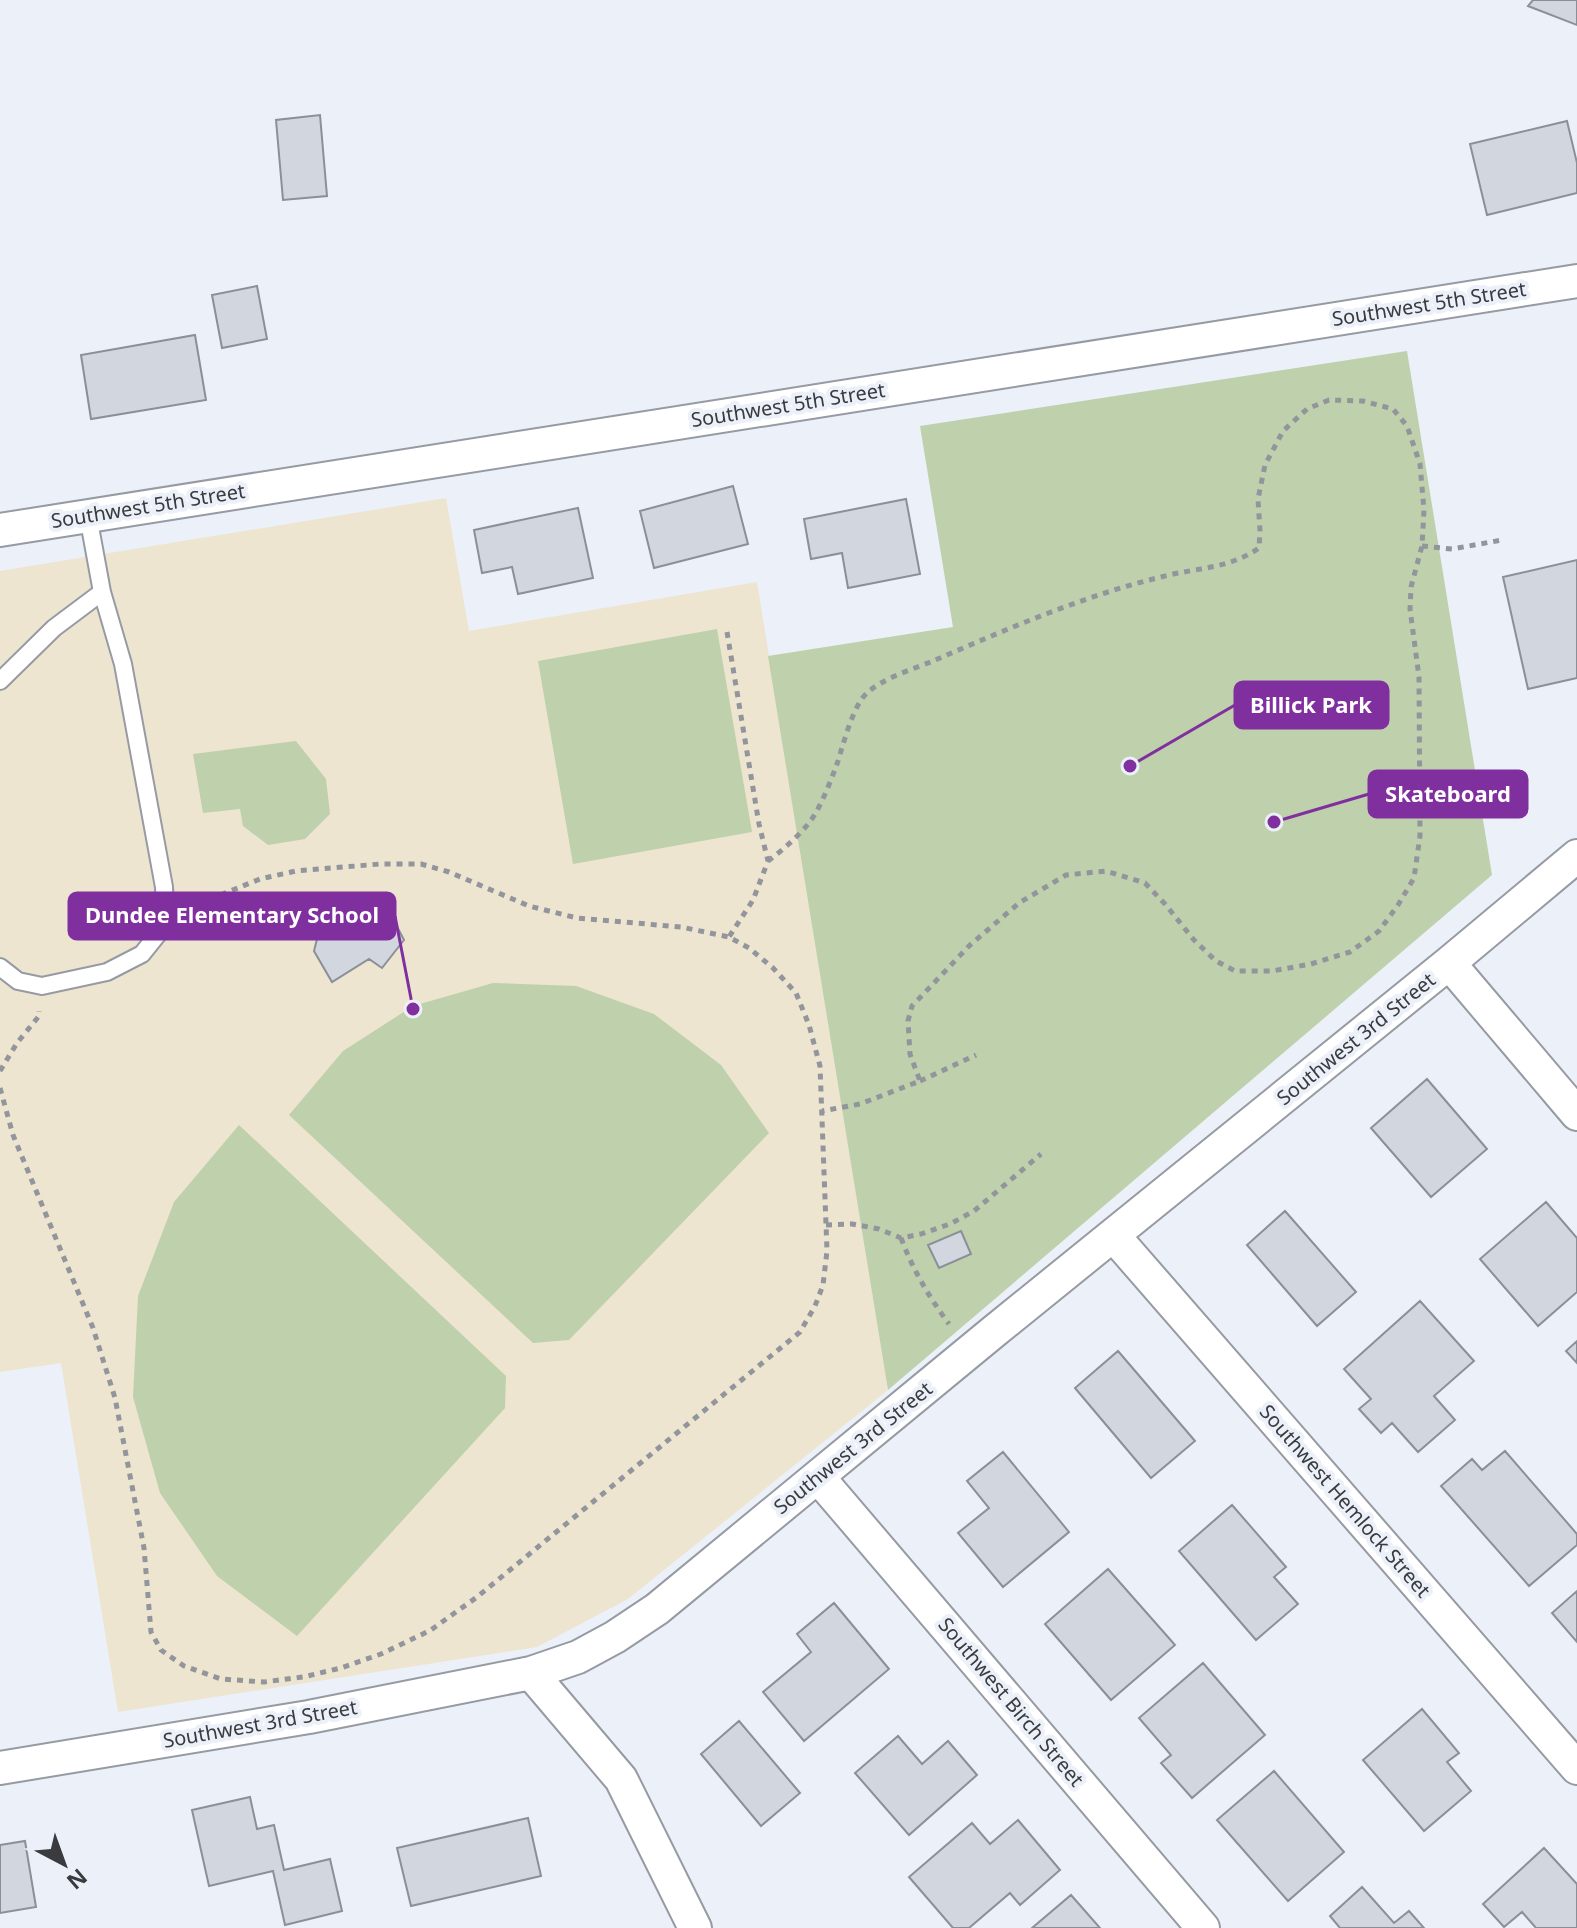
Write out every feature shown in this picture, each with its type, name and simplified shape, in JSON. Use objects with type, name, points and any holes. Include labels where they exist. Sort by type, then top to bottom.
[{"type":"street","name":"Southwest 5th Street","points":[[0,530],[1577,281]]},
{"type":"street","name":"Southwest 3rd Street","points":[[0,1768],[309,1717],[531,1673],[578,1657],[615,1637],[657,1609],[1577,856]]},
{"type":"street","points":[[1449,963],[1577,1114]]},
{"type":"street","name":"Southwest Hemlock Street","points":[[1113,1235],[1577,1768]]},
{"type":"street","name":"Southwest Birch Street","points":[[818,1477],[1203,1928]]},
{"type":"street","points":[[531,1673],[621,1779],[695,1928]]},
{"type":"lane","points":[[0,967],[18,981],[42,986],[107,972],[142,954],[158,934],[165,913],[164,887],[123,664],[102,592],[88,516]]},
{"type":"lane","points":[[0,681],[54,628],[102,592]]},
{"type":"path","points":[[729,937],[753,900],[768,861],[786,847],[814,816],[836,767],[853,715],[866,693],[889,680],[1068,606],[1161,577],[1245,558],[1259,548],[1258,499],[1265,465],[1283,431],[1307,409],[1329,400],[1363,401],[1393,409],[1407,426],[1420,464],[1424,510],[1422,546],[1411,587],[1410,609],[1419,677],[1420,836],[1414,878],[1398,905],[1379,931],[1350,952],[1311,964],[1272,971],[1235,971],[1216,961],[1194,940],[1145,883],[1106,871],[1066,875],[1019,903],[969,946],[912,1006],[908,1021],[910,1054],[920,1081]]},
{"type":"path","points":[[1422,546],[1452,549],[1502,540]]},
{"type":"path","points":[[727,632],[768,861]]},
{"type":"path","points":[[0,1088],[13,1135],[93,1328],[115,1398],[144,1548],[151,1632],[161,1650],[184,1666],[221,1679],[264,1682],[303,1677],[381,1654],[431,1630],[477,1597],[800,1332],[823,1285],[827,1251],[820,1066],[796,993],[749,948],[729,937],[681,927],[577,918],[529,906],[449,872],[421,864],[296,871],[260,879],[198,906],[165,913]]},
{"type":"path","points":[[0,1071],[39,1016],[42,986]]},
{"type":"path","points":[[822,1111],[860,1104],[976,1055]]},
{"type":"path","points":[[826,1225],[852,1224],[879,1229],[901,1238],[921,1234],[974,1211],[1041,1154]]},
{"type":"path","points":[[901,1238],[911,1265],[934,1305],[970,1351]]},
{"type":"shaded area","points":[[446,498],[469,631],[757,582],[888,1390],[628,1599],[537,1647],[118,1712],[61,1363],[0,1372],[0,571]]},
{"type":"green space","points":[[1407,351],[1492,875],[888,1390],[768,656],[953,627],[920,426]]},
{"type":"green space","points":[[717,629],[752,832],[573,864],[538,661]]},
{"type":"green space","points":[[296,741],[326,779],[330,814],[305,839],[268,845],[243,826],[240,809],[203,813],[193,754]]},
{"type":"green space","points":[[493,983],[576,986],[654,1014],[721,1065],[769,1133],[569,1340],[533,1343],[289,1115],[343,1051],[413,1006]]},
{"type":"green space","points":[[239,1125],[506,1376],[505,1408],[297,1636],[217,1576],[160,1493],[133,1397],[138,1296],[174,1202]]},
{"type":"building","points":[[1533,0],[1577,0],[1577,25],[1528,6]]},
{"type":"building","points":[[320,115],[327,196],[283,200],[276,120]]},
{"type":"building","points":[[1567,121],[1577,163],[1577,193],[1487,215],[1470,144]]},
{"type":"building","points":[[257,286],[267,339],[222,348],[212,295]]},
{"type":"building","points":[[195,335],[206,400],[91,419],[81,355]]},
{"type":"building","points":[[733,486],[748,544],[654,568],[640,511]]},
{"type":"building","points":[[906,499],[920,574],[848,588],[842,553],[811,559],[804,519]]},
{"type":"building","points":[[578,508],[593,578],[518,594],[512,567],[482,573],[474,530]]},
{"type":"building","points":[[1577,560],[1577,678],[1528,689],[1503,577]]},
{"type":"building","points":[[380,894],[404,940],[382,968],[369,959],[332,982],[314,951],[326,903]]},
{"type":"building","points":[[1427,1079],[1487,1149],[1431,1197],[1371,1128]]},
{"type":"building","points":[[1546,1202],[1577,1238],[1577,1292],[1538,1326],[1480,1259]]},
{"type":"building","points":[[1285,1211],[1356,1292],[1317,1326],[1247,1245]]},
{"type":"building","points":[[961,1231],[971,1254],[939,1268],[928,1245]]},
{"type":"building","points":[[1420,1301],[1474,1361],[1434,1396],[1455,1420],[1418,1452],[1392,1423],[1381,1433],[1359,1409],[1371,1399],[1344,1369]]},
{"type":"building","points":[[1577,1341],[1577,1363],[1566,1351]]},
{"type":"building","points":[[1118,1351],[1195,1441],[1151,1478],[1075,1388]]},
{"type":"building","points":[[1505,1451],[1577,1534],[1577,1545],[1529,1586],[1441,1486],[1472,1459],[1482,1470]]},
{"type":"building","points":[[1003,1452],[1069,1532],[1003,1587],[958,1533],[989,1508],[967,1481]]},
{"type":"building","points":[[1232,1505],[1286,1567],[1274,1577],[1298,1604],[1256,1640],[1179,1551]]},
{"type":"building","points":[[1108,1569],[1175,1645],[1111,1700],[1045,1624]]},
{"type":"building","points":[[1577,1591],[1577,1642],[1552,1613]]},
{"type":"building","points":[[834,1603],[889,1669],[804,1741],[763,1692],[811,1652],[797,1634]]},
{"type":"building","points":[[1203,1663],[1265,1735],[1192,1798],[1161,1763],[1171,1755],[1139,1718]]},
{"type":"building","points":[[1422,1709],[1459,1753],[1447,1762],[1471,1791],[1424,1831],[1363,1760]]},
{"type":"building","points":[[739,1721],[800,1793],[761,1826],[701,1754]]},
{"type":"building","points":[[898,1736],[922,1764],[948,1741],[977,1775],[909,1835],[855,1773]]},
{"type":"building","points":[[1274,1771],[1344,1852],[1288,1901],[1217,1820]]},
{"type":"building","points":[[250,1797],[257,1829],[274,1825],[284,1870],[330,1859],[342,1911],[285,1925],[273,1871],[209,1886],[192,1810]]},
{"type":"building","points":[[528,1818],[541,1876],[411,1906],[397,1848]]},
{"type":"building","points":[[1018,1820],[1060,1870],[1020,1905],[1010,1893],[969,1928],[953,1928],[909,1877],[972,1823],[990,1844]]},
{"type":"building","points":[[25,1841],[36,1907],[0,1913],[0,1845]]},
{"type":"building","points":[[1544,1848],[1577,1884],[1577,1928],[1536,1928],[1522,1912],[1504,1927],[1483,1904]]},
{"type":"building","points":[[1362,1887],[1394,1923],[1409,1911],[1424,1928],[1340,1928],[1330,1916]]},
{"type":"building","points":[[1071,1895],[1100,1928],[1032,1928]]},
{"type":"place","name":"Billick Park","points":[[1130,766]]},
{"type":"place","name":"Skateboard","points":[[1274,822]]},
{"type":"place","name":"Dundee Elementary School","points":[[413,1009]]}]
